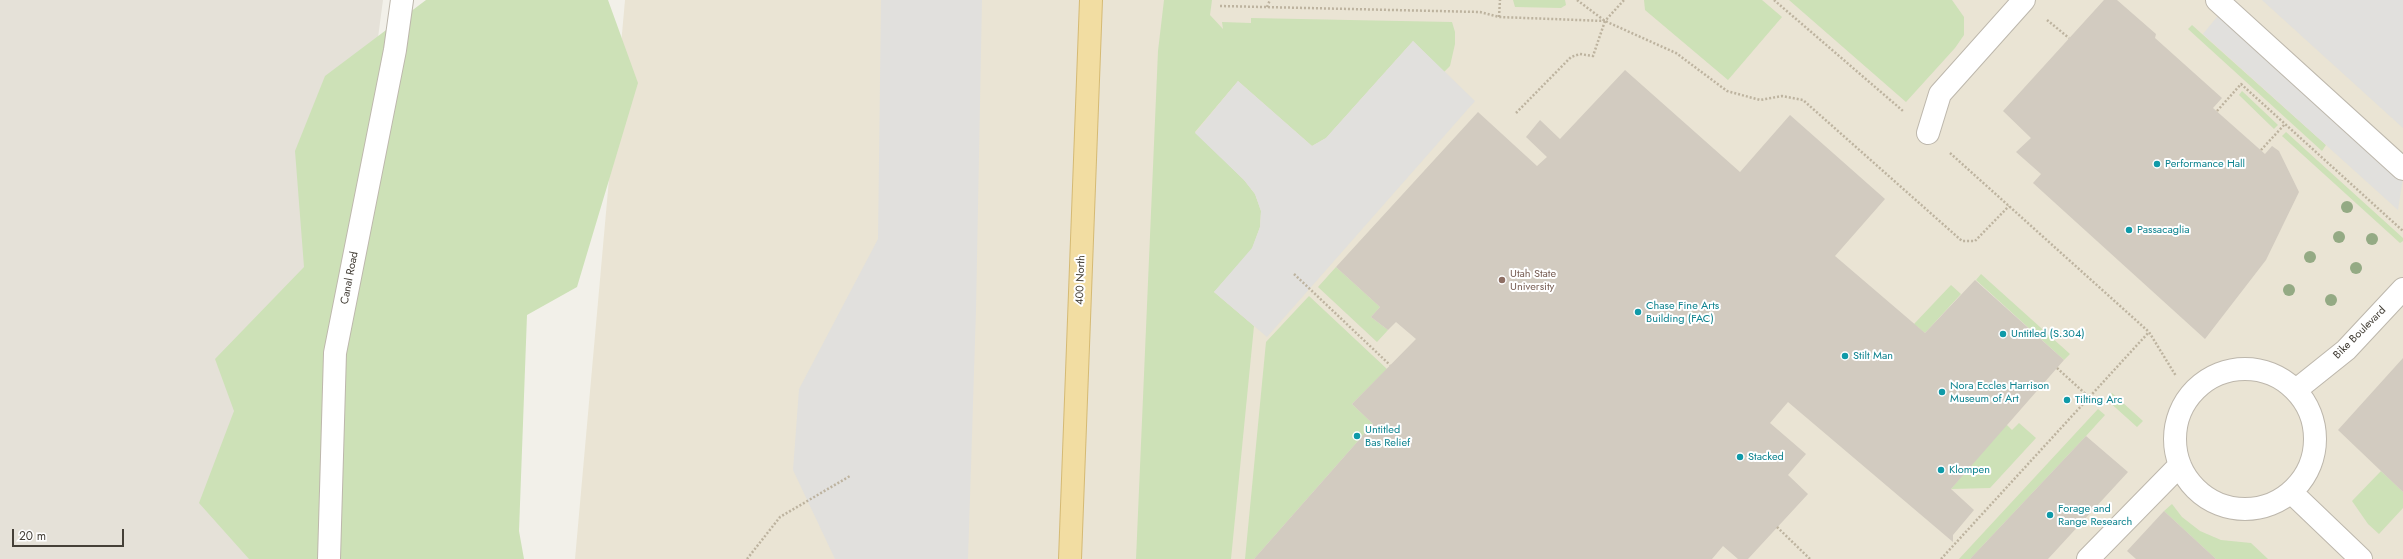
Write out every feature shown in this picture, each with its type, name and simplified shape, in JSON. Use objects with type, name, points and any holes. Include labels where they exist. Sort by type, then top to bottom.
[{"type":"main road","name":"400 North","points":[[1070,559],[1091,0]]},
{"type":"street","name":"Canal Road","points":[[329,559],[335,353],[395,50],[402,0]]},
{"type":"street","points":[[1928,133],[1940,94],[2024,0]]},
{"type":"street","points":[[2217,0],[2403,169]]},
{"type":"street","name":"Bike Boulevard","points":[[2296,390],[2346,350],[2403,289]]},
{"type":"street","points":[[2232,369],[2255,369],[2277,376],[2296,390],[2309,408],[2313,421],[2315,448],[2306,475],[2291,492],[2270,504],[2258,508],[2241,509],[2225,506],[2204,496],[2194,488],[2180,464],[2175,435],[2180,412],[2192,392],[2210,377],[2232,369]]},
{"type":"street","points":[[2088,559],[2180,464]]},
{"type":"street","points":[[2291,492],[2360,559]]},
{"type":"path","points":[[1267,7],[1270,0]]},
{"type":"path","points":[[1499,17],[1500,0]]},
{"type":"path","points":[[1577,0],[1606,21],[1676,53],[1727,92],[1760,100],[1782,96],[1803,100],[1962,241],[1975,241],[2009,206]]},
{"type":"path","points":[[1516,114],[1571,56],[1580,54],[1593,56],[1606,21],[1624,0]]},
{"type":"path","points":[[1774,0],[1928,133],[2149,332],[2176,376]]},
{"type":"path","points":[[1220,6],[1480,12],[1499,17],[1606,21]]},
{"type":"path","points":[[2217,111],[2241,84],[2403,231]]},
{"type":"path","points":[[2261,150],[2284,124]]},
{"type":"path","points":[[1294,274],[1390,365]]},
{"type":"path","points":[[1941,559],[2149,332]]},
{"type":"path","points":[[2057,368],[2090,398]]},
{"type":"path","points":[[747,559],[780,517],[850,476]]},
{"type":"path","points":[[1777,527],[1810,559]]},
{"type":"shaded area","points":[[0,0],[383,0],[309,559],[0,559]]},
{"type":"shaded area","name":"Utah State University","points":[[625,0],[2403,0],[2403,559],[575,559]]},
{"type":"shaded area","points":[[881,0],[982,0],[976,310],[968,559],[835,559],[793,470],[799,389],[878,239]]},
{"type":"shaded area","points":[[2262,0],[2403,0],[2403,128]]},
{"type":"shaded area","points":[[2221,12],[2403,178],[2398,210],[2203,34]]},
{"type":"shaded area","points":[[1413,41],[1475,101],[1267,337],[1214,292],[1252,248],[1260,227],[1261,211],[1255,194],[1244,180],[1195,133],[1238,81],[1312,146],[1326,138]]},
{"type":"green space","points":[[426,0],[608,0],[638,83],[577,287],[527,315],[519,531],[524,559],[249,559],[199,503],[234,411],[215,359],[304,267],[295,151],[325,76]]},
{"type":"green space","points":[[1164,0],[1212,0],[1210,15],[1223,29],[1222,22],[1251,23],[1251,18],[1452,22],[1455,32],[1455,44],[1450,66],[1444,72],[1413,41],[1326,138],[1312,146],[1238,81],[1195,132],[1244,180],[1255,194],[1261,211],[1260,227],[1252,249],[1214,292],[1254,326],[1231,559],[1136,559],[1158,51]]},
{"type":"green space","points":[[1513,0],[1565,0],[1566,5],[1561,8],[1515,7]]},
{"type":"green space","points":[[1644,0],[1762,0],[1782,17],[1728,80],[1645,10]]},
{"type":"green space","points":[[1789,0],[1952,0],[1964,17],[1964,35],[1955,48],[1906,102]]},
{"type":"green space","points":[[2192,25],[2326,145],[2322,151],[2188,29]]},
{"type":"green space","points":[[2242,91],[2278,125],[2274,129],[2239,95]]},
{"type":"green space","points":[[2286,132],[2403,238],[2403,241],[2400,243],[2282,136]]},
{"type":"green space","points":[[1336,267],[1380,307],[1371,317],[1388,330],[1377,342],[1318,287]]},
{"type":"green space","points":[[1981,274],[2070,354],[2064,360],[1976,280]]},
{"type":"green space","points":[[1951,285],[1961,294],[1925,333],[1914,324]]},
{"type":"green space","points":[[1309,296],[1387,369],[1352,404],[1373,424],[1254,559],[1245,559],[1266,342]]},
{"type":"green space","points":[[2112,393],[2143,421],[2137,427],[2106,399]]},
{"type":"green space","points":[[2098,409],[2105,415],[2086,436],[1970,559],[1959,559]]},
{"type":"green space","points":[[2019,423],[2036,438],[1990,488],[1951,489],[2006,424],[2012,430]]},
{"type":"green space","points":[[2381,471],[2403,492],[2403,508],[2379,534],[2368,524],[2352,501]]},
{"type":"green space","points":[[2172,504],[2182,517],[2200,531],[2221,540],[2251,543],[2268,559],[2216,559],[2164,511]]},
{"type":"building","name":"Performance Hall","points":[[2104,0],[2117,0],[2156,34],[2155,38],[2222,98],[2213,108],[2265,154],[2272,146],[2279,151],[2299,192],[2266,260],[2205,339],[2033,183],[2041,174],[2016,152],[2031,138],[2003,111]]},
{"type":"building","name":"Chase Fine Arts Building (FAC)","points":[[1625,70],[1740,172],[1790,115],[1885,199],[1835,256],[1925,333],[1975,280],[2064,360],[1951,489],[1974,510],[1953,535],[1953,542],[1788,402],[1770,423],[1806,454],[1788,475],[1808,494],[1748,559],[1738,559],[1723,546],[1712,559],[1254,559],[1373,424],[1352,404],[1416,339],[1396,322],[1388,330],[1371,317],[1380,307],[1336,267],[1478,112],[1537,166],[1547,157],[1526,137],[1540,120],[1560,139]]},
{"type":"building","points":[[2403,358],[2403,492],[2338,430]]},
{"type":"building","name":"Forage and Range Research","points":[[2086,436],[2128,472],[2048,559],[1970,559]]},
{"type":"building","name":"Forage and Range Research","points":[[2164,511],[2216,559],[2136,559],[2127,551]]},
{"type":"place","name":"Performance Hall","points":[[2157,164]]},
{"type":"place","name":"Passacaglia","points":[[2129,230]]},
{"type":"place","name":"Utah State University","points":[[1502,280]]},
{"type":"place","name":"Chase Fine Arts Building (FAC)","points":[[1638,312]]},
{"type":"place","name":"Untitled (S.304)","points":[[2003,334]]},
{"type":"place","name":"Stilt Man","points":[[1845,356]]},
{"type":"place","name":"Nora Eccles Harrison Museum of Art","points":[[1942,392]]},
{"type":"place","name":"Tilting Arc","points":[[2067,400]]},
{"type":"place","name":"Untitled Bas Relief","points":[[1357,436]]},
{"type":"place","name":"Stacked","points":[[1740,457]]},
{"type":"place","name":"Klompen","points":[[1941,470]]},
{"type":"place","name":"Forage and Range Research","points":[[2050,515]]}]
